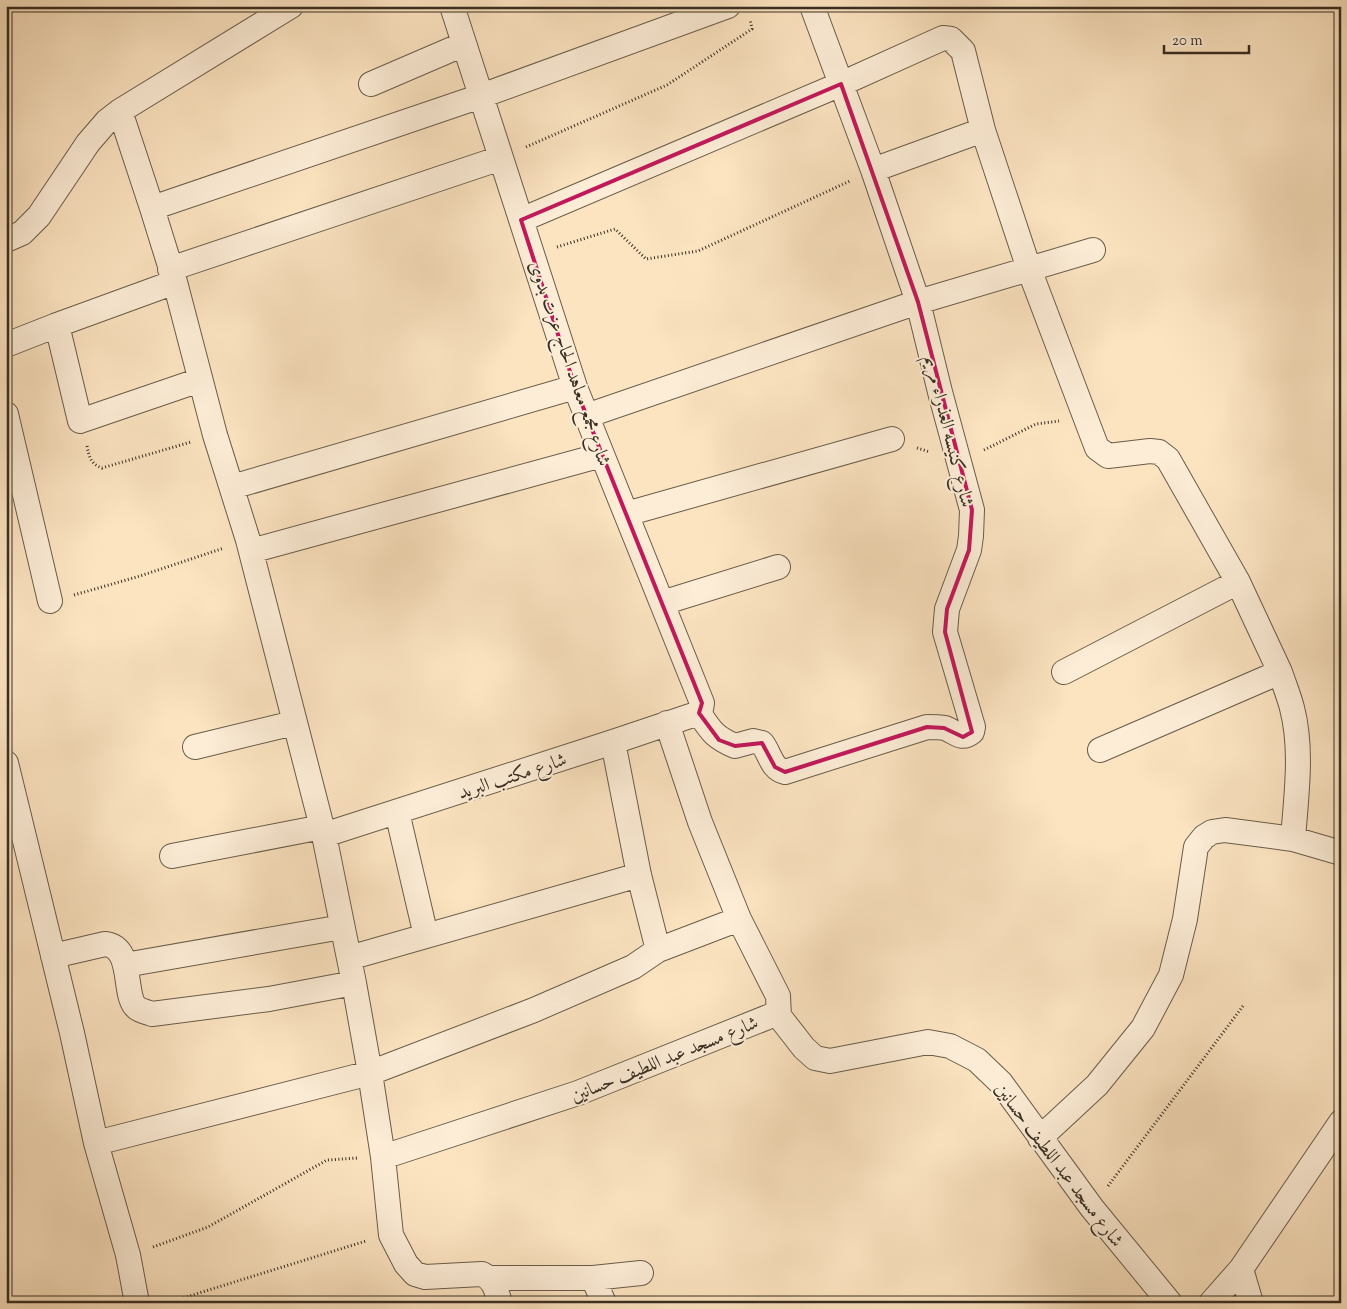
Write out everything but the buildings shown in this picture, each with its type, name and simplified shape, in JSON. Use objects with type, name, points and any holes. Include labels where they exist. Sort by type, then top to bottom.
[{"type":"street","points":[[6,240],[22,233],[39,216],[88,143],[107,121],[120,110],[291,6]]},
{"type":"street","name":"شارع مجمع معاهد الحاج عزت بدوى","points":[[452,6],[575,387],[702,703],[699,713]]},
{"type":"street","name":"شارع كنيسه العذراء مريم","points":[[699,713],[719,740],[735,746],[753,741],[762,743],[775,767],[779,771],[785,772],[927,727],[944,728],[964,737],[972,732],[973,727],[945,632],[947,609],[965,564],[972,536],[972,510],[918,302],[873,170],[812,6]]},
{"type":"street","points":[[152,208],[738,10]]},
{"type":"street","points":[[521,220],[841,84],[943,38],[951,39],[963,51],[983,130],[1029,269],[1097,448],[1108,456],[1150,450],[1160,452],[1168,459],[1238,582],[1280,672],[1293,710],[1297,743],[1297,789],[1293,839]]},
{"type":"street","points":[[371,84],[464,44]]},
{"type":"street","points":[[120,110],[173,276],[215,435],[250,546],[323,831],[370,1073],[383,1157],[391,1235],[406,1264],[415,1274],[425,1277],[482,1274],[495,1284],[500,1303]]},
{"type":"street","points":[[873,170],[983,130]]},
{"type":"street","points":[[6,345],[173,276],[501,158]]},
{"type":"street","points":[[586,416],[918,302],[1093,250]]},
{"type":"street","points":[[57,325],[80,421],[200,380]]},
{"type":"street","points":[[232,487],[575,387]]},
{"type":"street","points":[[6,414],[50,601]]},
{"type":"street","points":[[626,514],[892,439]]},
{"type":"street","points":[[250,546],[602,455]]},
{"type":"street","points":[[662,603],[778,567]]},
{"type":"street","points":[[1064,672],[1238,582]]},
{"type":"street","points":[[1100,750],[1280,672]]},
{"type":"street","name":"شارع مكتب البريد","points":[[172,856],[323,831],[397,812],[699,713]]},
{"type":"street","points":[[195,748],[294,723]]},
{"type":"street","points":[[667,723],[700,822],[739,919],[778,996],[779,1016]]},
{"type":"street","points":[[613,742],[639,875],[658,950]]},
{"type":"street","points":[[6,763],[72,1033],[96,1143],[128,1255],[137,1303]]},
{"type":"street","points":[[397,812],[426,936]]},
{"type":"street","points":[[1040,1138],[1097,1085],[1143,1028],[1171,975],[1185,919],[1196,847],[1204,837],[1212,832],[1225,830],[1293,839],[1341,853]]},
{"type":"street","points":[[349,958],[639,875]]},
{"type":"street","points":[[96,1143],[370,1073],[569,996],[633,967],[658,950],[739,919]]},
{"type":"street","points":[[125,965],[342,927]]},
{"type":"street","points":[[53,956],[105,944],[112,945],[125,965],[132,1003],[136,1008],[152,1014],[269,999],[354,983]]},
{"type":"street","name":"شارع مسجد عبد اللطيف حسانين","points":[[383,1157],[578,1094],[773,1015],[779,1016],[804,1048],[816,1058],[830,1061],[928,1042],[950,1046],[978,1060],[1001,1084],[1092,1208],[1170,1303]]},
{"type":"street","points":[[1211,1303],[1241,1269],[1341,1122]]},
{"type":"street","points":[[1241,1269],[1251,1303]]},
{"type":"street","points":[[489,1278],[593,1278],[641,1274]]},
{"type":"street","points":[[593,1278],[604,1303]]},
{"type":"path","points":[[501,158],[667,85],[752,29],[738,10]]},
{"type":"path","points":[[533,255],[615,229],[646,259],[698,251],[873,170]]},
{"type":"path","points":[[892,439],[959,463],[1036,424],[1086,417]]},
{"type":"path","points":[[80,421],[90,460],[102,468],[215,435]]},
{"type":"path","points":[[50,601],[250,546]]},
{"type":"path","points":[[1092,1208],[1243,1006]]},
{"type":"path","points":[[128,1255],[208,1227],[327,1160],[383,1157]]},
{"type":"path","points":[[167,1303],[391,1235]]},
{"type":"path","points":[[749,1303],[758,1297]]},
{"type":"highlighted area","points":[[841,84],[918,302],[972,510],[969,550],[947,609],[945,632],[972,732],[963,737],[944,728],[927,727],[785,772],[775,767],[762,743],[735,746],[719,740],[699,713],[702,703],[575,387],[521,220]]}]
